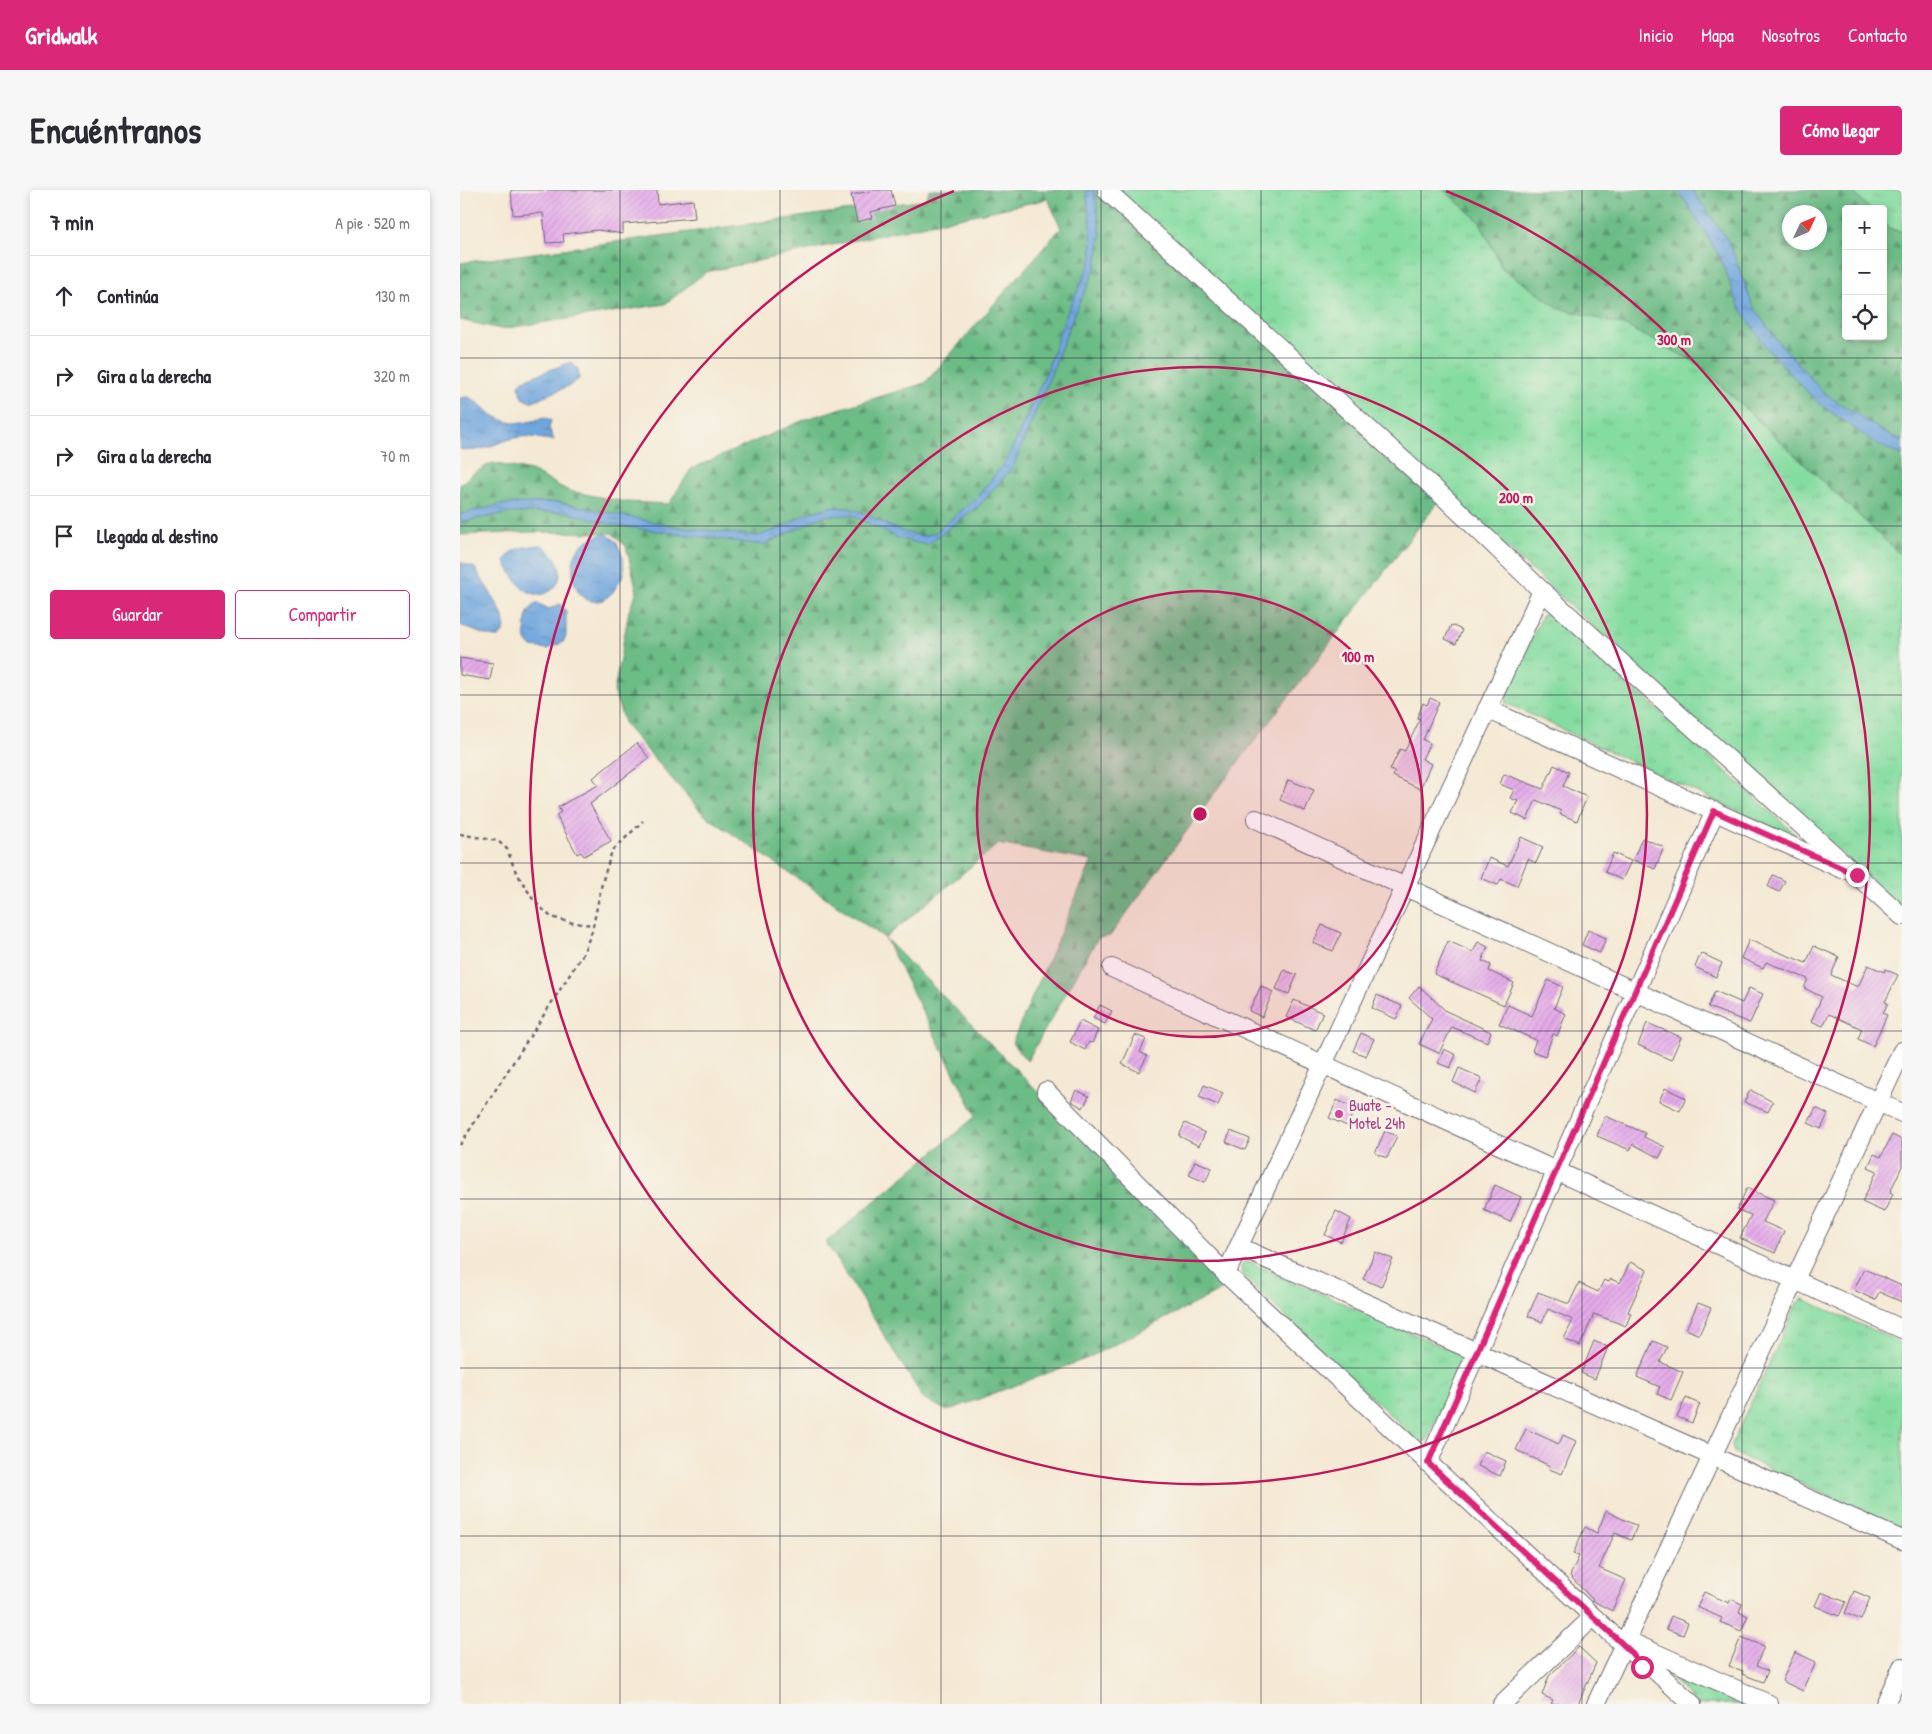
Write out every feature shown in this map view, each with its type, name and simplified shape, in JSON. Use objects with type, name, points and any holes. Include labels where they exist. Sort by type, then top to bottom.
[{"type":"street","points":[[1107,191],[1446,499],[1542,591],[1902,916]]},
{"type":"street","points":[[1226,1274],[1542,591]]},
{"type":"street","points":[[1487,709],[1857,875]]},
{"type":"street","points":[[1428,1463],[1714,811]]},
{"type":"street","points":[[1256,819],[1902,1113]]},
{"type":"street","points":[[1112,968],[1902,1329]]},
{"type":"street","points":[[1596,1704],[1626,1645],[1711,1456],[1902,1051]]},
{"type":"street","points":[[1046,1091],[1226,1274],[1593,1617],[1692,1704]]},
{"type":"street","points":[[1239,1247],[1902,1540]]},
{"type":"street","points":[[1502,1704],[1593,1617]]},
{"type":"street","points":[[1626,1645],[1642,1667],[1681,1704]]},
{"type":"street","points":[[1626,1645],[1769,1704]]},
{"type":"street","points":[[1885,1704],[1902,1667]]},
{"type":"path","points":[[460,1145],[584,954],[594,925],[602,883],[612,851],[643,821]]},
{"type":"path","points":[[460,834],[498,841],[507,849],[515,870],[534,901],[550,917],[594,925]]},
{"type":"green space","points":[[930,190],[1115,190],[1438,502],[1207,803],[1110,936],[1098,938],[1027,1061],[1012,1043],[1092,861],[998,844],[885,938],[702,813],[625,725],[614,691],[629,611],[637,591],[626,546],[612,533],[534,532],[460,535],[460,485],[471,475],[492,463],[531,471],[569,491],[626,502],[669,504],[691,469],[806,419],[925,383],[1061,228],[1048,199],[706,272],[665,304],[501,329],[460,320],[460,263],[925,200]]},
{"type":"green space","points":[[1115,190],[1444,190],[1480,222],[1502,268],[1559,308],[1626,326],[1697,363],[1902,556],[1902,908]]},
{"type":"green space","points":[[1444,190],[1850,190],[1866,205],[1842,205],[1842,340],[1887,340],[1887,226],[1891,229],[1902,232],[1902,556],[1697,363],[1626,326],[1559,308],[1502,268],[1480,222]]},
{"type":"green space","points":[[1850,190],[1902,190],[1902,232],[1891,229],[1887,226],[1887,205],[1866,205]]},
{"type":"green space","points":[[1549,611],[1794,833],[1795,838],[1506,703],[1505,698],[1542,616]]},
{"type":"green space","points":[[885,938],[1231,1285],[1088,1358],[947,1411],[923,1398],[826,1242],[976,1116]]},
{"type":"green space","points":[[1247,1261],[1459,1354],[1463,1360],[1427,1440],[1418,1441],[1244,1277],[1241,1269],[1243,1263]]},
{"type":"green space","points":[[1803,1299],[1902,1343],[1902,1528],[1734,1453],[1732,1444],[1797,1303]]},
{"type":"green space","points":[[1649,1656],[1754,1704],[1697,1704]]},
{"type":"water","points":[[1086,190],[1094,190],[1101,234],[1096,267],[1073,317],[1013,467],[981,504],[927,545],[900,539],[852,515],[824,516],[763,545],[619,526],[565,512],[510,513],[460,522],[460,514],[506,504],[558,502],[678,527],[758,536],[776,530],[808,513],[830,507],[848,508],[861,512],[903,532],[924,536],[936,532],[977,497],[1007,460],[1046,373],[1065,317],[1092,259],[1091,226]]},
{"type":"water","points":[[1678,190],[1692,190],[1729,242],[1753,306],[1776,339],[1824,393],[1887,434],[1902,440],[1902,455],[1878,445],[1817,402],[1766,347],[1739,306],[1719,255]]},
{"type":"water","points":[[571,362],[578,369],[579,379],[569,386],[530,402],[522,398],[519,385],[523,380]]},
{"type":"water","points":[[468,397],[494,416],[513,423],[532,421],[544,417],[551,420],[549,428],[554,440],[524,437],[483,449],[460,449],[460,398]]},
{"type":"water","points":[[605,533],[616,541],[623,557],[624,574],[613,592],[604,600],[590,601],[577,589],[574,581],[573,564],[578,549],[583,544]]},
{"type":"water","points":[[541,545],[553,555],[559,565],[560,576],[556,585],[550,591],[541,594],[531,593],[520,585],[505,562],[515,550]]},
{"type":"water","points":[[460,562],[475,568],[499,608],[505,625],[504,632],[499,637],[485,635],[460,625]]},
{"type":"water","points":[[537,603],[549,609],[560,604],[566,611],[566,636],[563,642],[548,649],[532,647],[526,641],[525,625],[527,615]]},
{"type":"building","points":[[511,190],[657,190],[658,204],[693,200],[695,218],[623,224],[623,234],[598,230],[563,234],[564,242],[546,243],[543,213],[513,215]]},
{"type":"building","points":[[874,190],[891,190],[895,206],[870,212],[872,218],[857,222],[851,195]]},
{"type":"building","points":[[1451,625],[1462,630],[1456,644],[1445,639]]},
{"type":"building","points":[[460,658],[493,663],[490,680],[460,675]]},
{"type":"building","points":[[1430,698],[1439,702],[1423,740],[1430,743],[1422,759],[1431,764],[1420,789],[1393,776],[1395,772],[1390,770],[1400,749],[1405,751],[1420,719],[1417,718],[1423,703],[1427,705]]},
{"type":"building","points":[[637,743],[649,758],[590,804],[611,841],[584,856],[581,852],[577,854],[556,815],[561,812],[558,807],[598,785],[593,778]]},
{"type":"building","points":[[1554,765],[1569,772],[1563,786],[1587,797],[1577,821],[1560,814],[1561,811],[1536,800],[1527,820],[1512,813],[1518,801],[1510,798],[1514,790],[1500,784],[1504,774],[1543,789]]},
{"type":"building","points":[[1288,780],[1314,790],[1305,811],[1280,800]]},
{"type":"building","points":[[1521,837],[1543,847],[1536,863],[1528,859],[1517,886],[1501,879],[1498,885],[1481,878],[1489,858],[1508,866]]},
{"type":"building","points":[[1642,838],[1664,847],[1655,869],[1633,860]]},
{"type":"building","points":[[1613,853],[1631,861],[1622,880],[1605,872]]},
{"type":"building","points":[[1773,875],[1785,881],[1779,892],[1768,887]]},
{"type":"building","points":[[1322,925],[1341,933],[1333,951],[1313,943]]},
{"type":"building","points":[[1588,930],[1606,938],[1600,953],[1582,945]]},
{"type":"building","points":[[1749,940],[1806,963],[1814,946],[1839,957],[1831,975],[1858,987],[1868,965],[1884,972],[1885,969],[1898,975],[1885,1002],[1888,1003],[1883,1013],[1887,1015],[1873,1046],[1858,1039],[1862,1029],[1829,1014],[1823,1026],[1811,1021],[1822,997],[1804,988],[1808,979],[1766,962],[1763,968],[1741,958]]},
{"type":"building","points":[[1448,941],[1473,952],[1478,942],[1488,947],[1482,961],[1491,965],[1489,971],[1514,983],[1504,1005],[1434,974]]},
{"type":"building","points":[[1701,953],[1722,963],[1716,977],[1695,967]]},
{"type":"building","points":[[1284,970],[1297,975],[1289,994],[1276,989]]},
{"type":"building","points":[[1548,980],[1563,987],[1554,1008],[1566,1014],[1557,1036],[1553,1034],[1545,1056],[1532,1051],[1536,1040],[1499,1024],[1508,1005],[1532,1016]]},
{"type":"building","points":[[1261,986],[1273,992],[1262,1017],[1249,1011]]},
{"type":"building","points":[[1419,986],[1446,1011],[1491,1032],[1487,1042],[1452,1027],[1439,1053],[1419,1044],[1432,1019],[1409,998]]},
{"type":"building","points":[[1749,988],[1763,994],[1750,1023],[1708,1007],[1715,991],[1742,1003]]},
{"type":"building","points":[[1377,995],[1402,1006],[1396,1019],[1372,1008]]},
{"type":"building","points":[[1294,1000],[1323,1013],[1315,1030],[1286,1017]]},
{"type":"building","points":[[1100,1005],[1112,1011],[1105,1024],[1093,1018]]},
{"type":"building","points":[[1080,1021],[1098,1030],[1092,1043],[1089,1042],[1085,1050],[1070,1042]]},
{"type":"building","points":[[1647,1023],[1681,1037],[1671,1060],[1638,1045]]},
{"type":"building","points":[[1361,1033],[1374,1039],[1366,1056],[1353,1051]]},
{"type":"building","points":[[1135,1035],[1146,1039],[1140,1052],[1147,1056],[1139,1072],[1122,1064]]},
{"type":"building","points":[[1444,1049],[1456,1055],[1450,1068],[1438,1063]]},
{"type":"building","points":[[1459,1068],[1482,1078],[1475,1093],[1453,1082]]},
{"type":"building","points":[[1204,1085],[1223,1093],[1218,1105],[1199,1097]]},
{"type":"building","points":[[1665,1088],[1686,1098],[1680,1111],[1659,1101]]},
{"type":"building","points":[[1076,1090],[1089,1096],[1083,1108],[1071,1101]]},
{"type":"building","points":[[1750,1090],[1773,1102],[1768,1112],[1744,1102]]},
{"type":"building","points":[[1337,1100],[1355,1108],[1347,1126],[1329,1118]]},
{"type":"building","points":[[1816,1108],[1828,1114],[1821,1129],[1808,1123]]},
{"type":"building","points":[[1605,1116],[1645,1133],[1644,1137],[1665,1147],[1659,1158],[1633,1144],[1630,1150],[1597,1136]]},
{"type":"building","points":[[1185,1123],[1205,1133],[1199,1146],[1179,1136]]},
{"type":"building","points":[[1231,1131],[1250,1139],[1245,1150],[1226,1142]]},
{"type":"building","points":[[1385,1131],[1397,1136],[1387,1158],[1375,1153]]},
{"type":"building","points":[[1892,1135],[1902,1140],[1902,1166],[1890,1192],[1893,1194],[1884,1212],[1862,1202],[1877,1171],[1868,1167],[1874,1154],[1881,1157]]},
{"type":"building","points":[[1195,1161],[1212,1168],[1205,1182],[1189,1175]]},
{"type":"building","points":[[1495,1185],[1521,1197],[1510,1222],[1484,1210]]},
{"type":"building","points":[[1747,1188],[1774,1200],[1763,1222],[1784,1231],[1775,1253],[1740,1238],[1751,1215],[1737,1210]]},
{"type":"building","points":[[1336,1211],[1351,1219],[1341,1242],[1325,1235]]},
{"type":"building","points":[[1375,1252],[1393,1259],[1381,1287],[1363,1279]]},
{"type":"building","points":[[1630,1262],[1647,1270],[1628,1312],[1631,1313],[1626,1326],[1594,1314],[1580,1346],[1564,1339],[1573,1320],[1548,1309],[1542,1322],[1528,1316],[1538,1292],[1569,1304],[1579,1283],[1598,1292],[1604,1280],[1609,1282],[1611,1279],[1620,1283]]},
{"type":"building","points":[[1864,1269],[1902,1286],[1902,1302],[1879,1292],[1875,1300],[1854,1290]]},
{"type":"building","points":[[1698,1303],[1711,1308],[1699,1335],[1686,1329]]},
{"type":"building","points":[[1594,1341],[1608,1347],[1595,1379],[1581,1373]]},
{"type":"building","points":[[1653,1341],[1667,1347],[1660,1362],[1683,1372],[1671,1400],[1657,1394],[1660,1387],[1637,1377]]},
{"type":"building","points":[[1686,1398],[1700,1404],[1692,1423],[1677,1417]]},
{"type":"building","points":[[1526,1429],[1559,1444],[1563,1435],[1576,1441],[1562,1474],[1549,1469],[1550,1466],[1516,1450]]},
{"type":"building","points":[[1484,1451],[1506,1461],[1500,1476],[1478,1466]]},
{"type":"building","points":[[1606,1511],[1637,1526],[1631,1540],[1615,1533],[1599,1568],[1626,1580],[1612,1611],[1595,1602],[1570,1576],[1579,1556],[1573,1554],[1585,1527],[1597,1533]]},
{"type":"building","points":[[1854,1591],[1870,1598],[1861,1620],[1845,1613]]},
{"type":"building","points":[[1704,1592],[1729,1603],[1731,1599],[1742,1604],[1739,1612],[1748,1616],[1741,1631],[1720,1622],[1722,1618],[1697,1607]]},
{"type":"building","points":[[1821,1592],[1846,1602],[1839,1616],[1815,1606]]},
{"type":"building","points":[[1671,1616],[1688,1623],[1683,1635],[1666,1629]]},
{"type":"building","points":[[1741,1637],[1764,1646],[1756,1666],[1768,1671],[1763,1682],[1742,1674],[1743,1671],[1729,1666]]},
{"type":"building","points":[[1579,1647],[1596,1663],[1578,1704],[1551,1704],[1553,1700],[1542,1695],[1549,1676]]},
{"type":"building","points":[[1795,1652],[1816,1662],[1803,1691],[1782,1681]]},
{"type":"place","name":"Buate - Motel 24h","points":[[1339,1114]]},
{"type":"route","points":[[1642,1667],[1630,1651],[1428,1463],[1714,811],[1857,875]]}]
